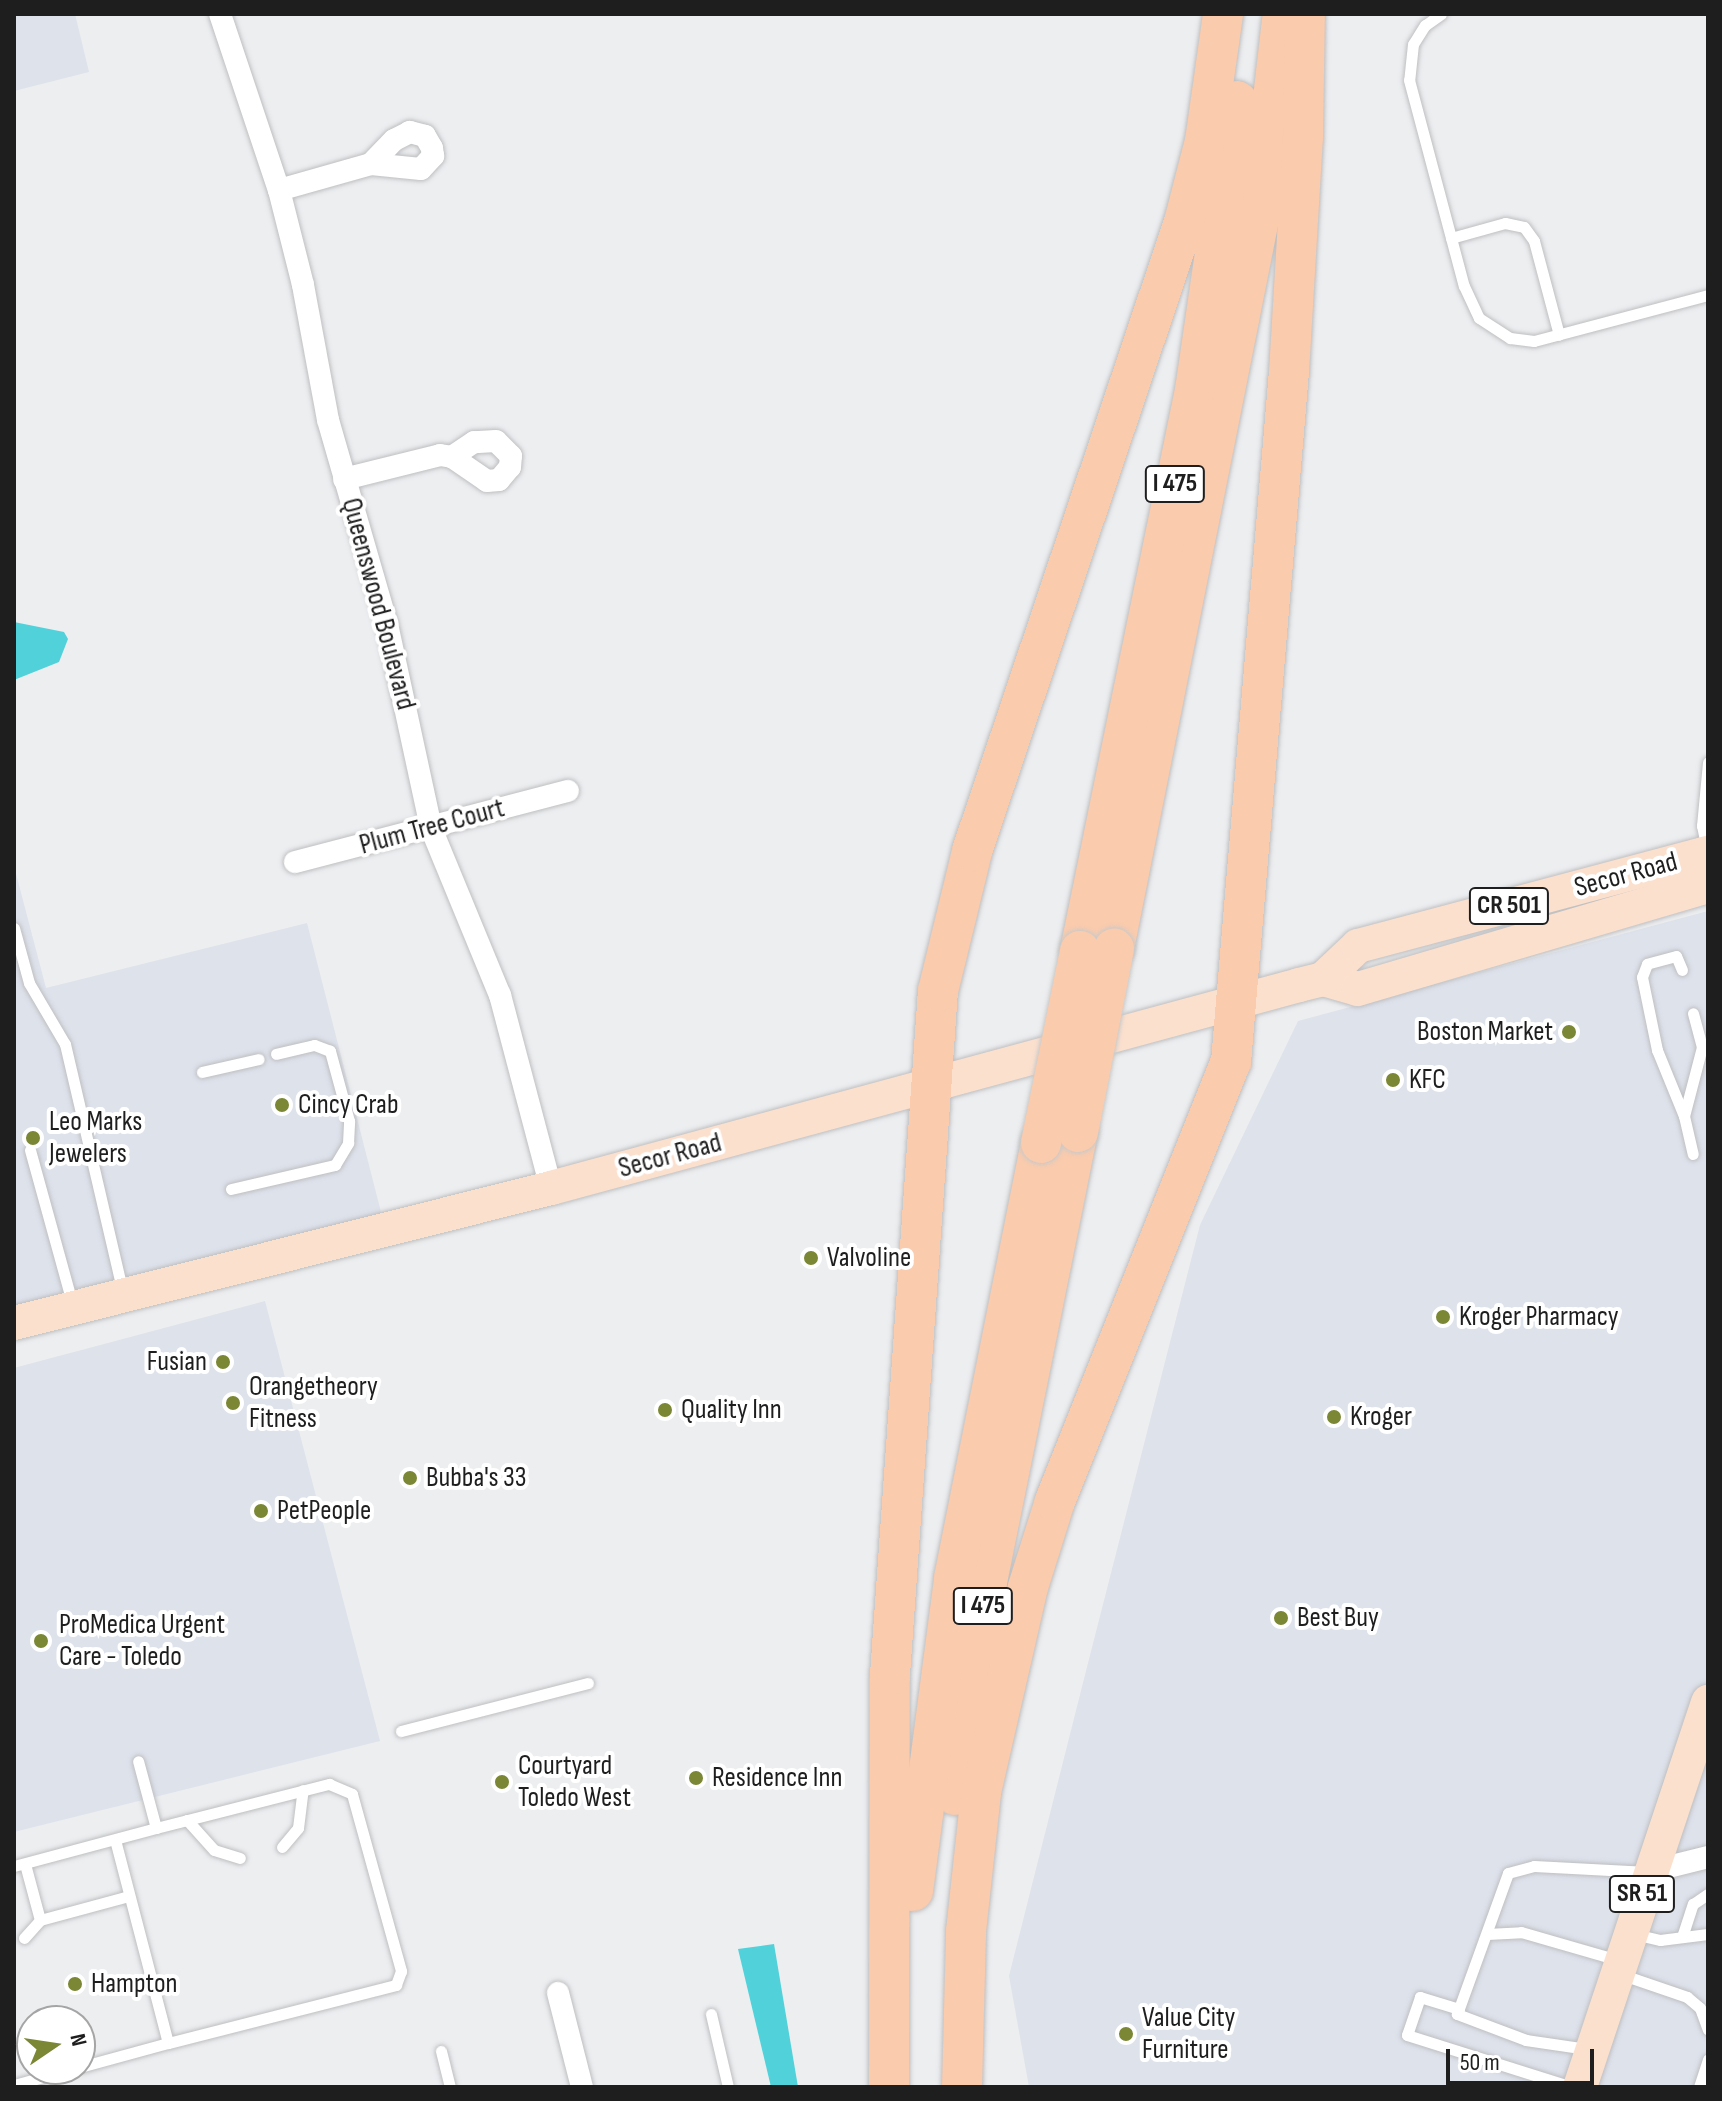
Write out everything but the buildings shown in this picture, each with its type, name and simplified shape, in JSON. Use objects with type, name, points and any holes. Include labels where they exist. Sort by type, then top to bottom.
[{"type":"highway","points":[[889,2087],[890,1675],[928,1086],[951,921],[1184,222],[1205,141],[1223,14]]},
{"type":"highway","name":"I 475","points":[[945,2087],[943,1944],[955,1796],[1060,1138],[1097,949],[1195,390],[1247,14]]},
{"type":"highway","name":"I 475","points":[[1097,949],[1259,219],[1283,14]]},
{"type":"highway","points":[[962,2087],[966,1931],[981,1792],[1028,1587],[1055,1501],[1231,1062],[1239,1000],[1289,372],[1303,137],[1305,14]]},
{"type":"highway","name":"I 475","points":[[910,2087],[911,1917],[929,1741],[954,1578],[1060,1138]]},
{"type":"main road","name":"Secor Road","points":[[14,1323],[551,1188],[1323,979],[1358,946],[1708,852]]},
{"type":"main road","name":"Secor Road","points":[[1323,979],[1358,989],[1708,886]]},
{"type":"main road","name":"SR 51","points":[[1580,2087],[1648,1872],[1700,1752],[1708,1702]]},
{"type":"street","name":"Queenswood Boulevard","points":[[220,14],[279,190],[344,479],[387,624],[431,828],[500,995],[551,1188]]},
{"type":"street","points":[[279,190],[371,164]]},
{"type":"street","points":[[344,479],[440,455],[452,457]]},
{"type":"street","name":"Plum Tree Court","points":[[295,862],[568,791]]},
{"type":"street","points":[[1648,1872],[1707,1864]]},
{"type":"street","points":[[558,1993],[582,2087]]},
{"type":"lane","points":[[1441,14],[1418,34],[1408,67],[1471,305],[1488,327],[1522,341],[1559,335],[1708,295]]},
{"type":"lane","points":[[1451,238],[1505,223],[1524,227],[1534,241],[1559,335]]},
{"type":"lane","points":[[1708,762],[1702,826],[1708,852]]},
{"type":"lane","points":[[14,928],[29,983],[65,1044],[123,1294]]},
{"type":"lane","points":[[1682,970],[1676,956],[1647,964],[1642,977],[1657,1050],[1684,1116],[1693,1154]]},
{"type":"lane","points":[[1684,1116],[1702,1047],[1693,1013]]},
{"type":"lane","points":[[231,1189],[335,1165],[348,1143],[349,1121],[330,1051],[314,1045],[276,1054]]},
{"type":"lane","points":[[202,1072],[259,1059]]},
{"type":"lane","points":[[30,1150],[73,1308]]},
{"type":"lane","points":[[401,1731],[588,1683]]},
{"type":"lane","points":[[138,1761],[156,1828]]},
{"type":"lane","points":[[40,1920],[19,1865],[329,1784],[352,1794],[401,1971],[396,1985],[96,2063]]},
{"type":"lane","points":[[282,1847],[298,1828],[303,1790]]},
{"type":"lane","points":[[187,1820],[214,1850],[240,1858]]},
{"type":"lane","points":[[115,1840],[168,2043]]},
{"type":"lane","points":[[1592,2050],[1526,2040],[1457,2014],[1508,1873],[1517,1868],[1648,1872]]},
{"type":"lane","points":[[1682,1937],[1693,1904],[1708,1894]]},
{"type":"lane","points":[[24,1938],[40,1920],[129,1896]]},
{"type":"lane","points":[[1487,1934],[1521,1932],[1622,1955],[1700,2008],[1708,2030]]},
{"type":"lane","points":[[1622,1955],[1660,1940],[1708,1934]]},
{"type":"lane","points":[[1459,2009],[1420,1997],[1407,2035],[1572,2087]]},
{"type":"lane","points":[[711,2014],[728,2087]]},
{"type":"lane","points":[[441,2051],[450,2087]]},
{"type":"lane","points":[[1699,2087],[1708,2059]]},
{"type":"shaded area","points":[[14,14],[75,14],[89,72],[14,91]]},
{"type":"shaded area","points":[[14,866],[46,988],[307,923],[382,1216],[14,1315]]},
{"type":"shaded area","points":[[1708,911],[1708,2087],[1029,2087],[1009,1976],[1200,1225],[1298,1021]]},
{"type":"shaded area","points":[[265,1301],[380,1741],[14,1832],[14,1368]]},
{"type":"water","points":[[14,622],[64,632],[68,639],[59,662],[14,680]]},
{"type":"water","points":[[774,1944],[798,2087],[771,2087],[738,1949]]},
{"type":"place","name":"Boston Market","points":[[1569,1032]]},
{"type":"place","name":"KFC","points":[[1393,1080]]},
{"type":"place","name":"Cincy Crab","points":[[282,1105]]},
{"type":"place","name":"Leo Marks Jewelers","points":[[33,1138]]},
{"type":"place","name":"Valvoline","points":[[811,1258]]},
{"type":"place","name":"Kroger Pharmacy","points":[[1443,1317]]},
{"type":"place","name":"Fusian","points":[[223,1362]]},
{"type":"place","name":"Orangetheory Fitness","points":[[233,1403]]},
{"type":"place","name":"Quality Inn","points":[[665,1410]]},
{"type":"place","name":"Kroger","points":[[1334,1417]]},
{"type":"place","name":"Bubba's 33","points":[[410,1478]]},
{"type":"place","name":"PetPeople","points":[[261,1511]]},
{"type":"place","name":"Best Buy","points":[[1281,1618]]},
{"type":"place","name":"ProMedica Urgent Care - Toledo","points":[[41,1641]]},
{"type":"place","name":"Residence Inn","points":[[696,1778]]},
{"type":"place","name":"Courtyard Toledo West","points":[[502,1782]]},
{"type":"place","name":"Hampton","points":[[75,1984]]},
{"type":"place","name":"Value City Furniture","points":[[1126,2034]]}]
